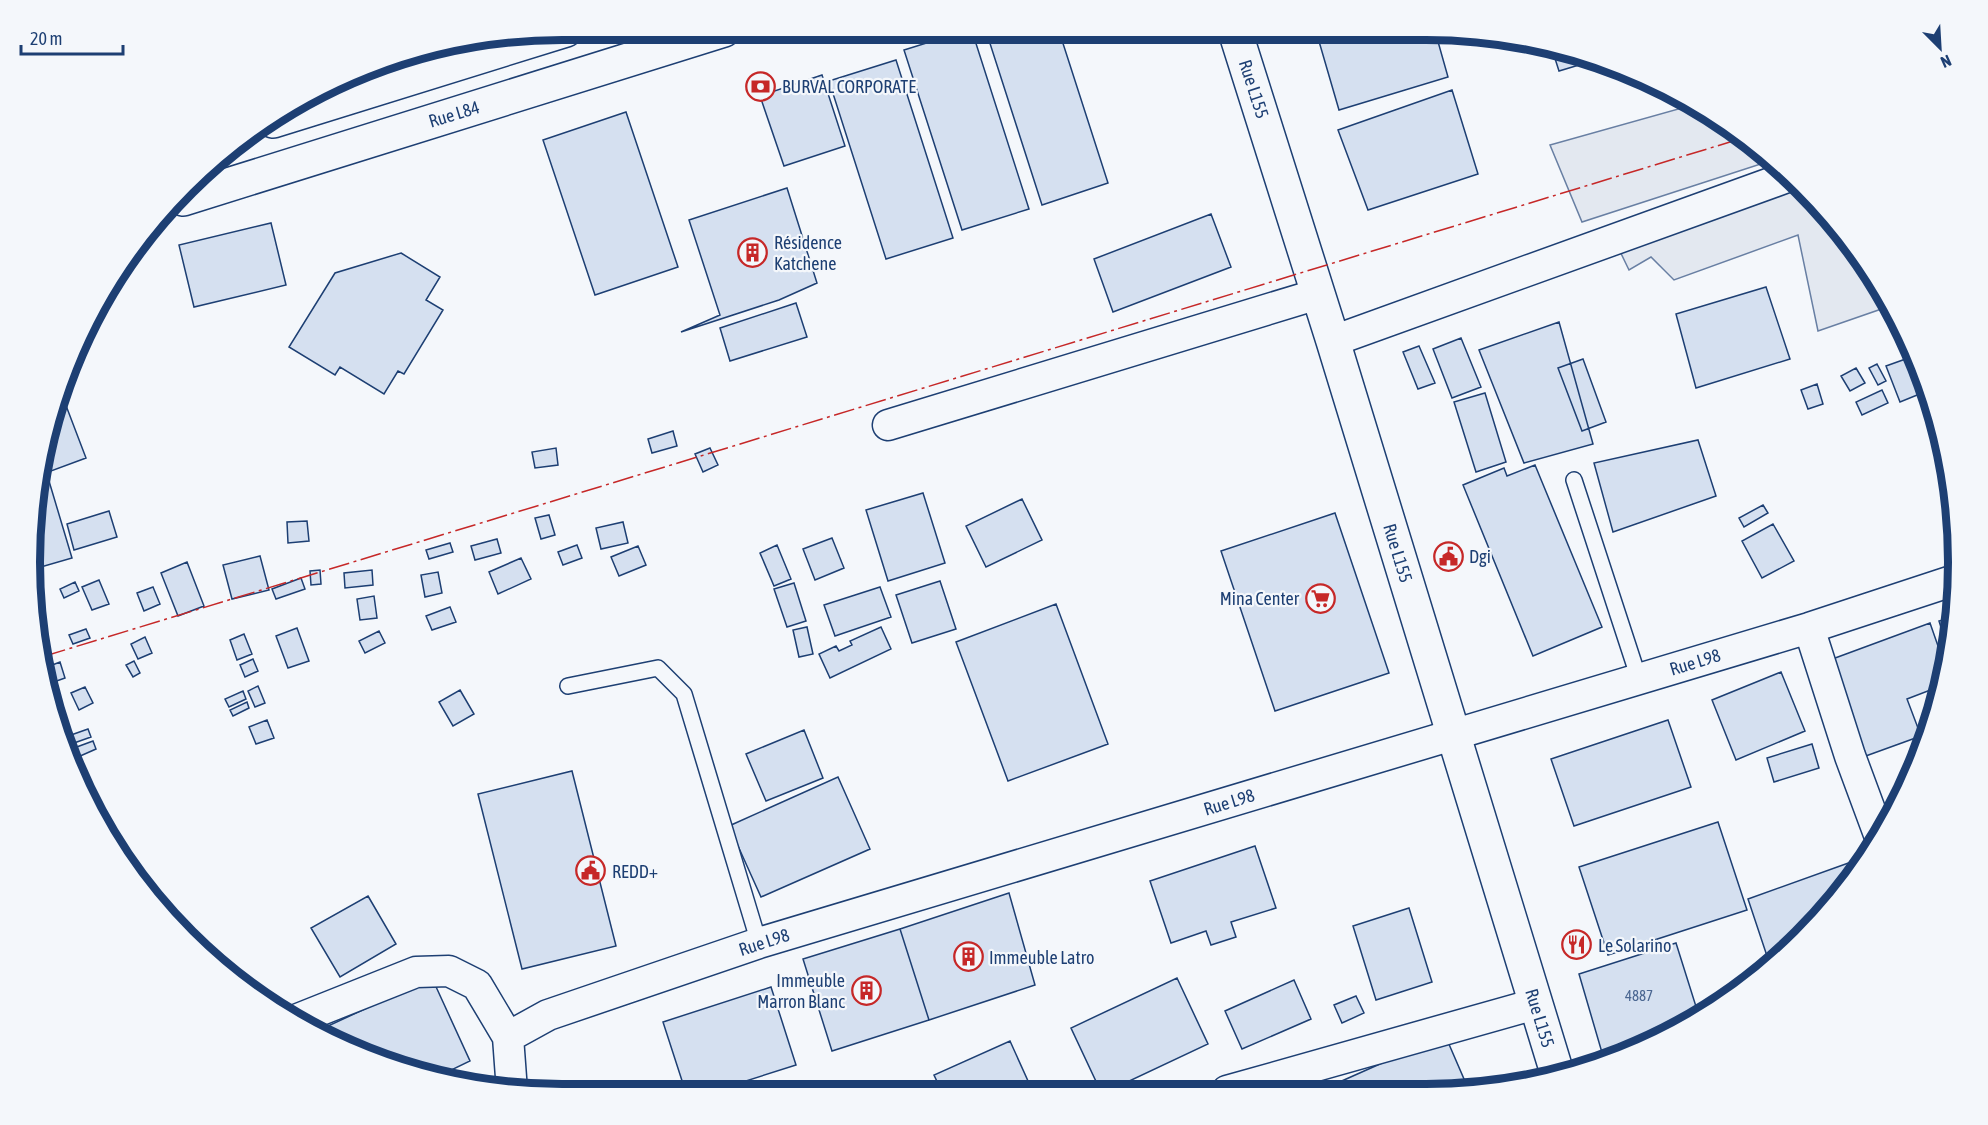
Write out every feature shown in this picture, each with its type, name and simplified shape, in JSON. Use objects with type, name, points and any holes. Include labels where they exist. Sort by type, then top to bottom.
[{"type":"street","name":"Rue L84","points":[[196,190],[214,178],[690,40]]},
{"type":"street","name":"Rue L155","points":[[1238,40],[1333,340],[1555,1068]]},
{"type":"street","points":[[294,115],[527,42]]},
{"type":"street","points":[[1333,340],[1780,179]]},
{"type":"street","points":[[888,425],[1318,294]]},
{"type":"street","name":"Rue L98","points":[[508,1037],[548,1015],[759,943],[1809,628],[1947,583]]},
{"type":"street","points":[[1809,628],[1850,756],[1876,827]]},
{"type":"street","points":[[304,1017],[416,972],[449,971],[477,985],[508,1037],[511,1082]]},
{"type":"street","points":[[1252,1084],[1535,1004]]},
{"type":"lane","points":[[1574,480],[1639,679]]},
{"type":"lane","points":[[568,686],[658,668],[684,694],[759,943]]},
{"type":"shaded area","points":[[1683,108],[1716,128],[1762,164],[1582,222],[1550,145]]},
{"type":"shaded area","points":[[1784,183],[1840,245],[1860,272],[1882,309],[1818,331],[1798,235],[1674,280],[1651,257],[1629,270],[1615,241]]},
{"type":"building","points":[[936,40],[975,40],[1029,209],[962,230],[904,50]]},
{"type":"building","points":[[989,40],[1062,40],[1108,183],[1042,205]]},
{"type":"building","points":[[1319,40],[1438,41],[1448,77],[1339,110]]},
{"type":"building","points":[[1554,57],[1581,64],[1559,71]]},
{"type":"building","points":[[896,60],[953,238],[886,259],[829,81]]},
{"type":"building","points":[[822,75],[845,146],[784,166],[760,96]]},
{"type":"building","points":[[1452,90],[1478,174],[1368,210],[1338,130]]},
{"type":"building","points":[[626,112],[678,267],[595,295],[543,140]]},
{"type":"building","name":"Résidence Katchene","points":[[787,188],[817,283],[779,300],[681,332],[720,315],[689,220]]},
{"type":"building","points":[[1211,214],[1231,267],[1113,312],[1094,259]]},
{"type":"building","points":[[271,223],[286,285],[194,307],[179,245]]},
{"type":"building","points":[[401,253],[440,277],[426,300],[443,310],[404,374],[398,371],[384,394],[340,367],[335,375],[289,347],[335,273]]},
{"type":"building","points":[[1766,287],[1790,359],[1696,388],[1676,314]]},
{"type":"building","points":[[796,303],[807,337],[730,361],[720,328]]},
{"type":"building","points":[[1559,322],[1593,444],[1524,463],[1479,350]]},
{"type":"building","points":[[1461,338],[1481,387],[1452,398],[1433,349]]},
{"type":"building","points":[[1419,346],[1435,383],[1418,389],[1403,352]]},
{"type":"building","points":[[1583,359],[1606,422],[1582,431],[1558,368]]},
{"type":"building","points":[[1906,359],[1920,394],[1900,402],[1886,366]]},
{"type":"building","points":[[1877,364],[1886,381],[1878,385],[1869,368]]},
{"type":"building","points":[[1856,368],[1865,383],[1850,391],[1841,376]]},
{"type":"building","points":[[1817,384],[1823,404],[1808,409],[1801,390]]},
{"type":"building","points":[[1882,390],[1888,403],[1862,415],[1856,402]]},
{"type":"building","points":[[1485,393],[1506,462],[1476,472],[1454,402]]},
{"type":"building","points":[[65,404],[86,458],[49,472]]},
{"type":"building","points":[[673,431],[677,446],[652,453],[648,439]]},
{"type":"building","points":[[1698,440],[1716,496],[1613,532],[1594,463]]},
{"type":"building","points":[[556,448],[558,465],[535,468],[532,452]]},
{"type":"building","points":[[710,448],[718,465],[703,472],[695,454]]},
{"type":"building","points":[[1535,465],[1602,627],[1533,656],[1463,485],[1504,468],[1507,476]]},
{"type":"building","points":[[49,481],[72,558],[40,567],[42,528]]},
{"type":"building","points":[[923,493],[945,563],[888,581],[866,510]]},
{"type":"building","points":[[1022,499],[1042,540],[986,567],[966,526]]},
{"type":"building","points":[[1763,505],[1768,513],[1744,527],[1739,518]]},
{"type":"building","points":[[109,511],[117,537],[74,550],[67,524]]},
{"type":"building","points":[[1335,513],[1389,673],[1275,711],[1221,551]]},
{"type":"building","points":[[549,515],[555,535],[541,539],[535,518]]},
{"type":"building","points":[[307,521],[309,541],[288,543],[287,522]]},
{"type":"building","points":[[623,522],[628,543],[601,549],[596,528]]},
{"type":"building","points":[[1773,524],[1794,561],[1762,578],[1742,541]]},
{"type":"building","points":[[832,538],[844,568],[815,580],[803,549]]},
{"type":"building","points":[[497,539],[501,553],[475,560],[471,546]]},
{"type":"building","points":[[450,543],[453,552],[429,559],[426,550]]},
{"type":"building","points":[[577,545],[582,558],[563,565],[558,552]]},
{"type":"building","points":[[777,545],[791,579],[774,586],[760,553]]},
{"type":"building","points":[[638,546],[646,565],[619,576],[611,557]]},
{"type":"building","points":[[260,556],[269,590],[232,599],[223,565]]},
{"type":"building","points":[[521,558],[531,579],[498,594],[489,572]]},
{"type":"building","points":[[187,562],[204,606],[178,616],[161,573]]},
{"type":"building","points":[[320,570],[321,584],[311,585],[310,571]]},
{"type":"building","points":[[372,570],[373,585],[345,588],[344,573]]},
{"type":"building","points":[[438,572],[442,593],[425,597],[421,575]]},
{"type":"building","points":[[301,578],[305,589],[276,599],[272,589]]},
{"type":"building","points":[[99,580],[109,604],[92,610],[82,587]]},
{"type":"building","points":[[940,581],[956,629],[912,643],[896,595]]},
{"type":"building","points":[[75,582],[79,591],[64,598],[60,589]]},
{"type":"building","points":[[794,583],[806,621],[787,627],[774,589]]},
{"type":"building","points":[[153,587],[160,604],[144,611],[137,593]]},
{"type":"building","points":[[880,587],[891,617],[835,636],[824,605]]},
{"type":"building","points":[[374,596],[377,618],[360,620],[357,599]]},
{"type":"building","points":[[1056,604],[1108,744],[1008,781],[956,642]]},
{"type":"building","points":[[450,607],[456,622],[432,630],[426,616]]},
{"type":"building","points":[[1944,620],[1943,633],[1939,621]]},
{"type":"building","points":[[1930,623],[1940,650],[1932,690],[1907,699],[1919,732],[1917,737],[1863,757],[1827,661]]},
{"type":"building","points":[[807,627],[813,654],[799,657],[793,630]]},
{"type":"building","points":[[881,627],[891,649],[830,678],[819,654],[836,646],[839,651],[852,645],[850,641]]},
{"type":"building","points":[[297,628],[309,661],[288,668],[276,636]]},
{"type":"building","points":[[86,629],[90,638],[73,644],[69,635]]},
{"type":"building","points":[[379,631],[385,643],[365,653],[359,641]]},
{"type":"building","points":[[244,634],[252,654],[237,660],[230,640]]},
{"type":"building","points":[[145,637],[152,653],[138,659],[131,644]]},
{"type":"building","points":[[253,659],[258,671],[245,677],[240,665]]},
{"type":"building","points":[[134,661],[140,673],[133,677],[126,665]]},
{"type":"building","points":[[60,662],[65,678],[55,682],[51,665]]},
{"type":"building","points":[[1781,672],[1805,731],[1736,760],[1712,700]]},
{"type":"building","points":[[258,686],[265,703],[255,707],[248,691]]},
{"type":"building","points":[[85,687],[93,703],[79,710],[71,693]]},
{"type":"building","points":[[460,690],[474,714],[453,726],[439,702]]},
{"type":"building","points":[[243,691],[246,699],[229,707],[225,699]]},
{"type":"building","points":[[247,702],[249,708],[233,716],[230,710]]},
{"type":"building","points":[[267,720],[274,738],[256,744],[249,727]]},
{"type":"building","points":[[1668,720],[1691,787],[1574,826],[1551,759]]},
{"type":"building","points":[[88,729],[91,737],[74,743],[71,735]]},
{"type":"building","points":[[804,730],[823,778],[766,801],[746,754]]},
{"type":"building","points":[[93,741],[96,749],[78,757],[75,748]]},
{"type":"building","points":[[1812,744],[1819,768],[1774,782],[1767,758]]},
{"type":"building","points":[[572,771],[616,946],[522,969],[478,794]]},
{"type":"building","points":[[838,777],[870,849],[761,897],[729,826]]},
{"type":"building","points":[[1718,822],[1747,910],[1608,955],[1579,867]]},
{"type":"building","points":[[1255,846],[1276,908],[1231,922],[1236,937],[1211,945],[1206,931],[1171,943],[1150,881]]},
{"type":"building","points":[[1854,861],[1818,907],[1767,957],[1748,899]]},
{"type":"building","name":"Immeuble Latro","points":[[1009,893],[1035,985],[929,1020],[900,929]]},
{"type":"building","points":[[368,896],[396,944],[340,977],[311,928]]},
{"type":"building","points":[[1409,908],[1432,982],[1376,1000],[1353,926]]},
{"type":"building","name":"Immeuble Marron Blanc","points":[[900,929],[929,1020],[832,1051],[803,959]]},
{"type":"building","points":[[1676,943],[1697,1009],[1656,1031],[1602,1054],[1579,974]]},
{"type":"building","points":[[432,978],[470,1061],[448,1071],[427,1067],[363,1045],[325,1027]]},
{"type":"building","points":[[1177,978],[1208,1044],[1123,1084],[1097,1084],[1071,1028]]},
{"type":"building","points":[[1294,980],[1311,1019],[1242,1049],[1225,1011]]},
{"type":"building","points":[[771,987],[796,1065],[736,1084],[683,1084],[663,1022]]},
{"type":"building","points":[[1356,996],[1364,1013],[1342,1023],[1334,1005]]},
{"type":"building","points":[[1445,1035],[1465,1083],[1426,1084],[1335,1084]]},
{"type":"building","points":[[1010,1041],[1029,1084],[938,1084],[934,1075]]},
{"type":"power","points":[[49,655],[1733,141]]},
{"type":"place","name":"BURVAL CORPORATE","points":[[761,86]]},
{"type":"place","name":"Résidence Katchene","points":[[753,252]]},
{"type":"place","name":"Dgi","points":[[1448,556]]},
{"type":"place","name":"Mina Center","points":[[1320,598]]},
{"type":"place","name":"REDD+","points":[[591,871]]},
{"type":"place","name":"Le Solarino","points":[[1577,945]]},
{"type":"place","name":"Immeuble Latro","points":[[968,957]]},
{"type":"place","name":"Immeuble Marron Blanc","points":[[866,990]]}]
